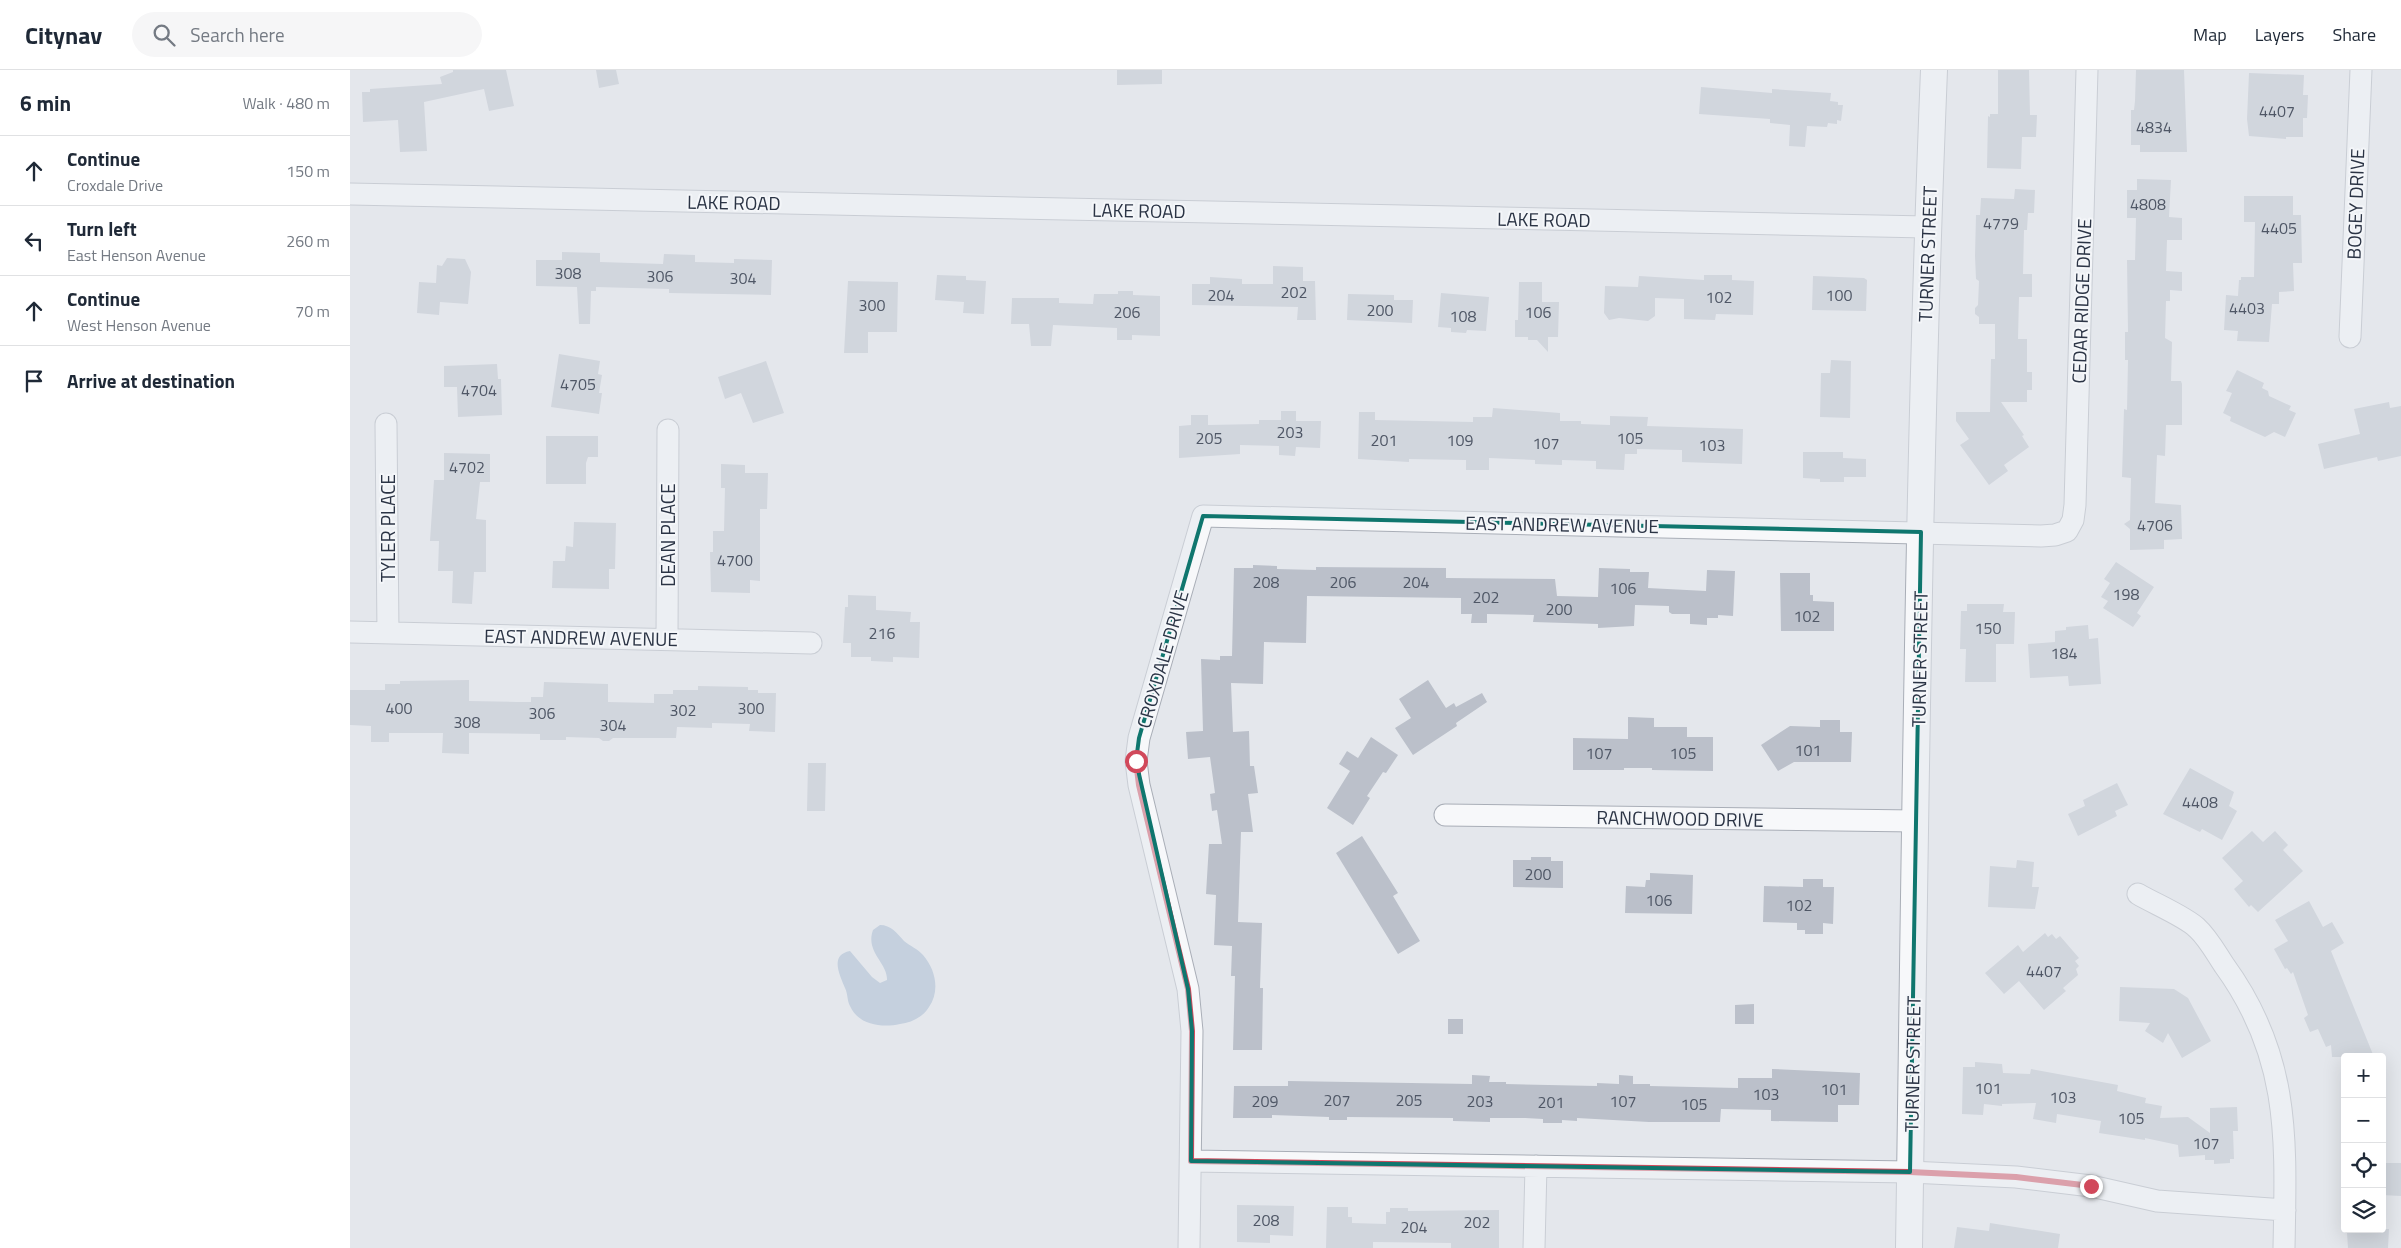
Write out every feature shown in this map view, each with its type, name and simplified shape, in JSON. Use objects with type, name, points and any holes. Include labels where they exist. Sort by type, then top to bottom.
[{"type":"street","name":"TURNER STREET","points":[[1908,1248],[1927,227],[1934,70]]},
{"type":"street","name":"CEDAR RIDGE DRIVE","points":[[2067,531],[2073,520],[2075,505],[2087,70]]},
{"type":"street","name":"BOGEY DRIVE","points":[[2350,337],[2361,70]]},
{"type":"street","name":"LAKE ROAD","points":[[350,194],[1927,227]]},
{"type":"street","name":"TYLER PLACE","points":[[386,424],[388,633]]},
{"type":"street","name":"DEAN PLACE","points":[[667,640],[668,430]]},
{"type":"street","name":"EAST ANDREW AVENUE","points":[[1203,516],[2041,536],[2055,535],[2067,531]]},
{"type":"street","name":"CROXDALE DRIVE","points":[[1189,1248],[1192,1031],[1188,989],[1139,785],[1136,761],[1139,738],[1203,516]]},
{"type":"street","name":"EAST ANDREW AVENUE","points":[[350,632],[811,643]]},
{"type":"street","name":"RANCHWOOD DRIVE","points":[[1445,815],[1916,821]]},
{"type":"street","points":[[2138,894],[2197,927],[2239,986],[2267,1041],[2283,1106],[2286,1158],[2284,1248]]},
{"type":"street","points":[[1191,1161],[1910,1172],[2016,1177],[2091,1186],[2157,1201],[2285,1210]]},
{"type":"street","points":[[1534,1248],[1536,1166]]},
{"type":"highlighted area","points":[[1203,516],[1921,532],[1910,1172],[1191,1161],[1192,1031],[1188,989],[1136,761],[1139,738]]},
{"type":"water","points":[[880,925],[891,928],[904,941],[921,953],[931,967],[935,981],[935,994],[929,1007],[923,1014],[908,1022],[886,1026],[871,1024],[854,1012],[849,1004],[838,966],[840,957],[850,951],[872,977],[880,983],[887,980],[884,968],[874,951],[871,938],[873,930]]},
{"type":"building","points":[[453,70],[506,70],[514,106],[489,111],[484,89],[424,102],[427,151],[400,152],[398,120],[363,122],[362,92],[370,92],[370,89],[442,84],[440,77],[453,72]]},
{"type":"building","points":[[596,70],[616,70],[619,84],[599,88]]},
{"type":"building","points":[[1117,70],[1162,70],[1162,84],[1117,85]]},
{"type":"building","points":[[1998,70],[2029,70],[2030,115],[2037,115],[2036,137],[2022,137],[2021,169],[1987,168],[1988,116],[1990,117],[1990,114],[1998,114]]},
{"type":"building","points":[[2136,70],[2184,70],[2187,152],[2140,152],[2140,145],[2131,145],[2131,110],[2134,110]]},
{"type":"building","points":[[2249,73],[2304,75],[2303,95],[2308,95],[2307,118],[2303,118],[2303,137],[2286,137],[2286,139],[2249,136],[2247,119]]},
{"type":"building","points":[[1701,87],[1772,93],[1772,89],[1831,93],[1830,101],[1843,105],[1841,121],[1837,120],[1837,124],[1828,123],[1827,127],[1807,126],[1805,147],[1789,146],[1790,125],[1770,123],[1770,119],[1699,114]]},
{"type":"building","points":[[2137,179],[2171,180],[2169,217],[2182,218],[2182,240],[2167,240],[2166,271],[2182,272],[2182,291],[2170,290],[2170,301],[2166,301],[2165,338],[2172,342],[2171,381],[2181,381],[2182,384],[2182,425],[2166,425],[2165,456],[2157,455],[2155,503],[2181,505],[2182,539],[2164,540],[2164,549],[2130,550],[2130,529],[2124,524],[2130,520],[2131,478],[2122,477],[2124,409],[2127,410],[2128,360],[2125,360],[2125,332],[2128,332],[2127,260],[2135,260],[2136,218],[2127,218],[2127,190],[2137,190]]},
{"type":"building","points":[[2015,189],[2035,190],[2034,213],[2028,213],[2027,230],[2024,230],[2023,274],[2032,274],[2032,297],[2019,297],[2018,339],[2027,339],[2027,372],[2032,372],[2032,390],[2027,390],[2027,402],[2001,402],[2024,435],[2022,436],[2029,447],[2004,465],[2008,471],[1989,485],[1960,445],[1969,439],[1956,421],[1956,412],[1990,412],[1991,359],[1995,359],[1995,324],[1979,324],[1979,317],[1975,314],[1975,308],[1978,305],[1979,281],[1976,279],[1976,215],[1980,215],[1981,198],[2014,199]]},
{"type":"building","points":[[2244,196],[2293,196],[2293,215],[2301,215],[2302,263],[2293,263],[2294,291],[2279,292],[2279,304],[2272,304],[2269,342],[2237,341],[2238,331],[2224,330],[2226,295],[2238,296],[2239,280],[2241,280],[2241,277],[2254,277],[2255,222],[2244,222]]},
{"type":"building","points":[[562,252],[600,253],[600,262],[663,264],[664,254],[695,255],[695,262],[734,263],[734,259],[772,260],[771,295],[669,293],[669,289],[596,287],[596,291],[591,291],[590,324],[579,324],[577,287],[536,286],[536,260],[562,260]]},
{"type":"building","points":[[447,258],[465,259],[471,272],[468,304],[440,302],[439,315],[417,313],[419,282],[436,283],[437,265],[442,266]]},
{"type":"building","points":[[1273,266],[1303,267],[1303,281],[1315,281],[1316,320],[1297,320],[1298,307],[1192,305],[1192,284],[1210,284],[1210,277],[1242,279],[1242,284],[1273,284]]},
{"type":"building","points":[[937,275],[966,276],[966,280],[986,281],[984,314],[963,313],[964,302],[935,300]]},
{"type":"building","points":[[1704,275],[1732,275],[1732,280],[1754,281],[1753,315],[1716,314],[1715,320],[1684,319],[1684,299],[1655,298],[1655,316],[1648,321],[1619,318],[1609,320],[1604,313],[1605,286],[1638,287],[1639,276],[1704,280]]},
{"type":"building","points":[[1813,276],[1864,278],[1867,280],[1866,311],[1812,310]]},
{"type":"building","points":[[848,281],[898,282],[897,332],[868,332],[868,353],[844,353]]},
{"type":"building","points":[[1519,282],[1542,282],[1542,302],[1559,302],[1558,337],[1548,337],[1548,352],[1537,340],[1528,340],[1528,337],[1515,337],[1515,320],[1518,320]]},
{"type":"building","points":[[1118,291],[1133,291],[1133,295],[1160,296],[1160,336],[1132,335],[1132,340],[1117,340],[1117,328],[1053,325],[1051,346],[1031,346],[1029,324],[1011,324],[1012,298],[1059,298],[1059,303],[1093,304],[1094,294],[1118,294]]},
{"type":"building","points":[[1441,293],[1489,297],[1486,331],[1467,330],[1466,333],[1451,332],[1451,328],[1438,327]]},
{"type":"building","points":[[1348,294],[1394,295],[1394,300],[1413,300],[1412,323],[1347,320]]},
{"type":"building","points":[[559,354],[600,361],[598,374],[602,375],[599,393],[602,393],[599,414],[551,407]]},
{"type":"building","points":[[1831,360],[1851,361],[1850,418],[1820,417],[1821,373],[1830,373]]},
{"type":"building","points":[[766,361],[784,413],[753,423],[741,393],[725,399],[718,377]]},
{"type":"building","points":[[497,364],[498,379],[501,379],[502,415],[458,417],[457,387],[444,387],[444,366]]},
{"type":"building","points":[[2237,370],[2264,383],[2262,388],[2268,391],[2269,396],[2291,406],[2289,410],[2296,413],[2285,437],[2274,432],[2265,437],[2230,421],[2231,417],[2223,413],[2232,393],[2226,391]]},
{"type":"building","points":[[2389,402],[2390,408],[2401,406],[2401,456],[2378,461],[2377,457],[2324,469],[2318,444],[2360,434],[2354,409]]},
{"type":"building","points":[[1493,408],[1560,413],[1560,421],[1581,421],[1581,424],[1610,425],[1610,416],[1648,417],[1647,426],[1743,429],[1742,464],[1682,462],[1682,450],[1637,449],[1637,454],[1625,454],[1624,470],[1596,469],[1596,461],[1562,460],[1562,465],[1535,464],[1535,460],[1489,458],[1489,470],[1466,470],[1466,460],[1409,459],[1409,462],[1358,459],[1359,412],[1375,412],[1375,420],[1473,422],[1473,417],[1492,417]]},
{"type":"building","points":[[1281,411],[1296,411],[1296,421],[1321,421],[1320,448],[1296,447],[1295,456],[1279,455],[1279,446],[1240,445],[1240,454],[1179,458],[1179,426],[1191,425],[1191,415],[1208,415],[1208,425],[1259,424],[1259,420],[1281,420]]},
{"type":"building","points":[[546,436],[598,436],[598,457],[588,457],[586,463],[586,484],[546,484]]},
{"type":"building","points":[[1803,452],[1843,452],[1843,458],[1866,459],[1866,477],[1844,477],[1844,482],[1820,482],[1820,479],[1803,478]]},
{"type":"building","points":[[444,453],[490,454],[490,482],[480,482],[476,519],[486,520],[486,572],[474,572],[472,604],[452,603],[453,571],[438,571],[439,541],[430,541],[434,480],[444,480]]},
{"type":"building","points":[[721,464],[745,465],[745,473],[768,473],[767,509],[760,509],[760,581],[750,580],[750,593],[711,592],[710,552],[713,552],[713,531],[724,531],[725,488],[721,488]]},
{"type":"building","points":[[574,522],[616,523],[615,569],[609,569],[609,589],[552,588],[553,561],[565,561],[566,546],[573,547]]},
{"type":"building","points":[[2116,562],[2154,587],[2137,613],[2141,616],[2133,627],[2103,608],[2108,601],[2101,597],[2110,583],[2104,579]]},
{"type":"building","points":[[1253,565],[1277,566],[1277,569],[1316,570],[1316,567],[1446,568],[1446,578],[1555,579],[1557,596],[1598,597],[1599,568],[1630,569],[1630,572],[1649,572],[1648,588],[1706,591],[1707,570],[1735,571],[1733,616],[1718,615],[1718,618],[1707,618],[1707,625],[1690,624],[1690,614],[1672,614],[1669,612],[1669,606],[1635,605],[1634,626],[1598,628],[1598,624],[1533,622],[1534,615],[1487,614],[1487,623],[1471,623],[1472,614],[1461,614],[1461,598],[1307,596],[1306,643],[1264,642],[1263,684],[1231,683],[1233,732],[1249,731],[1250,766],[1254,766],[1258,793],[1248,794],[1253,832],[1241,832],[1238,922],[1262,923],[1260,988],[1263,988],[1262,1050],[1233,1050],[1235,976],[1231,976],[1232,946],[1214,945],[1216,895],[1206,894],[1209,844],[1222,844],[1217,810],[1212,811],[1210,794],[1215,793],[1210,757],[1188,759],[1186,732],[1203,731],[1201,659],[1220,660],[1220,656],[1232,656],[1234,568],[1253,568]]},
{"type":"building","points":[[1780,573],[1810,573],[1810,595],[1813,595],[1813,601],[1834,602],[1834,631],[1781,631]]},
{"type":"building","points":[[848,595],[876,596],[876,610],[911,612],[910,622],[920,622],[919,658],[893,657],[893,662],[871,661],[871,657],[851,657],[851,643],[843,643],[845,607],[848,607]]},
{"type":"building","points":[[1967,604],[2004,604],[2003,612],[2015,612],[2014,644],[1996,644],[1996,682],[1965,682],[1966,649],[1960,649],[1961,611],[1967,611]]},
{"type":"building","points":[[2088,625],[2089,639],[2098,638],[2101,684],[2069,686],[2068,676],[2030,678],[2028,644],[2055,642],[2055,631],[2066,630],[2066,627]]},
{"type":"building","points":[[469,680],[469,701],[531,702],[531,697],[543,697],[544,682],[608,684],[608,702],[654,703],[654,694],[673,694],[673,690],[698,690],[698,686],[748,687],[748,690],[758,690],[758,693],[776,693],[775,732],[749,731],[750,724],[712,723],[712,728],[677,727],[676,738],[613,738],[609,741],[603,741],[599,738],[566,737],[566,740],[540,740],[540,734],[469,733],[469,754],[442,753],[443,733],[389,733],[389,742],[371,742],[371,726],[350,725],[350,690],[385,690],[385,684],[400,684],[400,681]]},
{"type":"building","points":[[1428,680],[1446,708],[1454,703],[1456,707],[1482,693],[1487,702],[1456,723],[1457,726],[1413,755],[1395,728],[1411,718],[1399,699]]},
{"type":"building","points":[[1628,717],[1654,718],[1654,727],[1687,727],[1687,737],[1713,737],[1713,771],[1652,770],[1652,768],[1573,770],[1573,738],[1628,739]]},
{"type":"building","points":[[1820,720],[1840,720],[1840,732],[1852,732],[1851,762],[1794,762],[1778,771],[1761,745],[1790,726],[1820,727]]},
{"type":"building","points":[[1371,737],[1398,755],[1386,773],[1383,772],[1367,796],[1370,798],[1353,825],[1327,808],[1350,771],[1339,764],[1347,751],[1358,758]]},
{"type":"building","points":[[808,763],[826,763],[825,811],[807,811]]},
{"type":"building","points":[[2190,768],[2234,792],[2229,806],[2237,811],[2222,840],[2202,829],[2200,832],[2163,814]]},
{"type":"building","points":[[2117,783],[2128,805],[2115,811],[2117,816],[2078,836],[2068,814],[2085,806],[2083,800]]},
{"type":"building","points":[[2252,831],[2263,842],[2275,831],[2288,845],[2283,850],[2303,871],[2258,912],[2251,905],[2249,907],[2234,889],[2243,881],[2222,858]]},
{"type":"building","points":[[1362,836],[1398,893],[1393,896],[1420,941],[1398,954],[1336,853]]},
{"type":"building","points":[[1531,857],[1551,857],[1551,861],[1563,861],[1563,888],[1513,887],[1513,860],[1531,860]]},
{"type":"building","points":[[2017,860],[2034,862],[2032,887],[2039,887],[2035,909],[1988,907],[1990,866],[2016,868]]},
{"type":"building","points":[[1650,873],[1693,875],[1692,914],[1625,913],[1626,886],[1645,887],[1646,880],[1650,880]]},
{"type":"building","points":[[1803,879],[1823,879],[1823,887],[1834,887],[1833,924],[1823,923],[1823,934],[1805,934],[1805,930],[1797,930],[1797,923],[1763,922],[1764,886],[1803,887]]},
{"type":"building","points":[[2309,901],[2323,927],[2332,922],[2344,943],[2331,951],[2372,1053],[2341,1053],[2341,1057],[2332,1057],[2331,1045],[2326,1047],[2318,1029],[2310,1032],[2304,1018],[2308,1015],[2293,972],[2291,974],[2287,968],[2285,969],[2274,949],[2288,941],[2275,920]]},
{"type":"building","points":[[2045,933],[2048,937],[2052,934],[2056,939],[2060,936],[2079,958],[2075,961],[2079,966],[2076,969],[2078,975],[2063,988],[2066,991],[2044,1010],[2019,981],[2004,994],[1985,973],[2018,945],[2023,952]]},
{"type":"building","points":[[2120,987],[2174,989],[2188,998],[2211,1041],[2182,1058],[2168,1033],[2163,1043],[2145,1031],[2150,1023],[2119,1021]]},
{"type":"building","points":[[1754,1004],[1754,1024],[1735,1024],[1735,1005]]},
{"type":"building","points":[[1448,1019],[1463,1019],[1463,1034],[1448,1034]]},
{"type":"building","points":[[1975,1062],[2002,1064],[2003,1073],[2030,1074],[2031,1069],[2118,1085],[2117,1091],[2146,1098],[2145,1103],[2162,1106],[2160,1118],[2188,1117],[2210,1133],[2210,1108],[2237,1107],[2238,1131],[2233,1131],[2234,1159],[2230,1159],[2230,1163],[2214,1164],[2214,1160],[2205,1160],[2205,1155],[2179,1157],[2178,1145],[2145,1138],[2145,1140],[2099,1133],[2101,1121],[2057,1114],[2056,1123],[2033,1119],[2036,1103],[2002,1104],[2002,1106],[1984,1104],[1983,1115],[1962,1114],[1963,1067],[1975,1067]]},
{"type":"building","points":[[1772,1069],[1860,1073],[1859,1105],[1838,1105],[1838,1122],[1771,1121],[1771,1110],[1721,1109],[1720,1122],[1649,1122],[1577,1118],[1577,1121],[1562,1120],[1562,1123],[1543,1123],[1543,1119],[1525,1118],[1490,1118],[1490,1122],[1453,1121],[1453,1118],[1347,1117],[1347,1120],[1329,1120],[1329,1117],[1272,1115],[1272,1118],[1233,1118],[1234,1086],[1288,1086],[1288,1081],[1472,1084],[1472,1075],[1490,1076],[1489,1082],[1506,1082],[1506,1084],[1597,1086],[1597,1083],[1619,1084],[1619,1075],[1633,1076],[1633,1084],[1650,1084],[1650,1086],[1738,1088],[1738,1078],[1772,1078]]},
{"type":"building","points":[[2386,1163],[2401,1163],[2401,1196],[2386,1195]]},
{"type":"building","points":[[1237,1205],[1294,1206],[1293,1236],[1270,1235],[1270,1243],[1237,1242]]},
{"type":"building","points":[[1327,1207],[1348,1207],[1348,1217],[1352,1217],[1352,1223],[1386,1224],[1386,1212],[1390,1212],[1390,1208],[1408,1208],[1408,1211],[1499,1210],[1499,1248],[1451,1248],[1451,1243],[1373,1242],[1373,1248],[1326,1248]]},
{"type":"building","points":[[1990,1223],[2060,1234],[2058,1248],[1954,1248],[1957,1227],[1989,1231]]},
{"type":"building","points":[[2386,1229],[2389,1229],[2388,1248],[2348,1248],[2347,1233],[2386,1233]]},
{"type":"route","points":[[1136,761],[1139,785],[1188,989],[1192,1031],[1191,1161],[1910,1172],[2016,1177],[2091,1186]]}]
